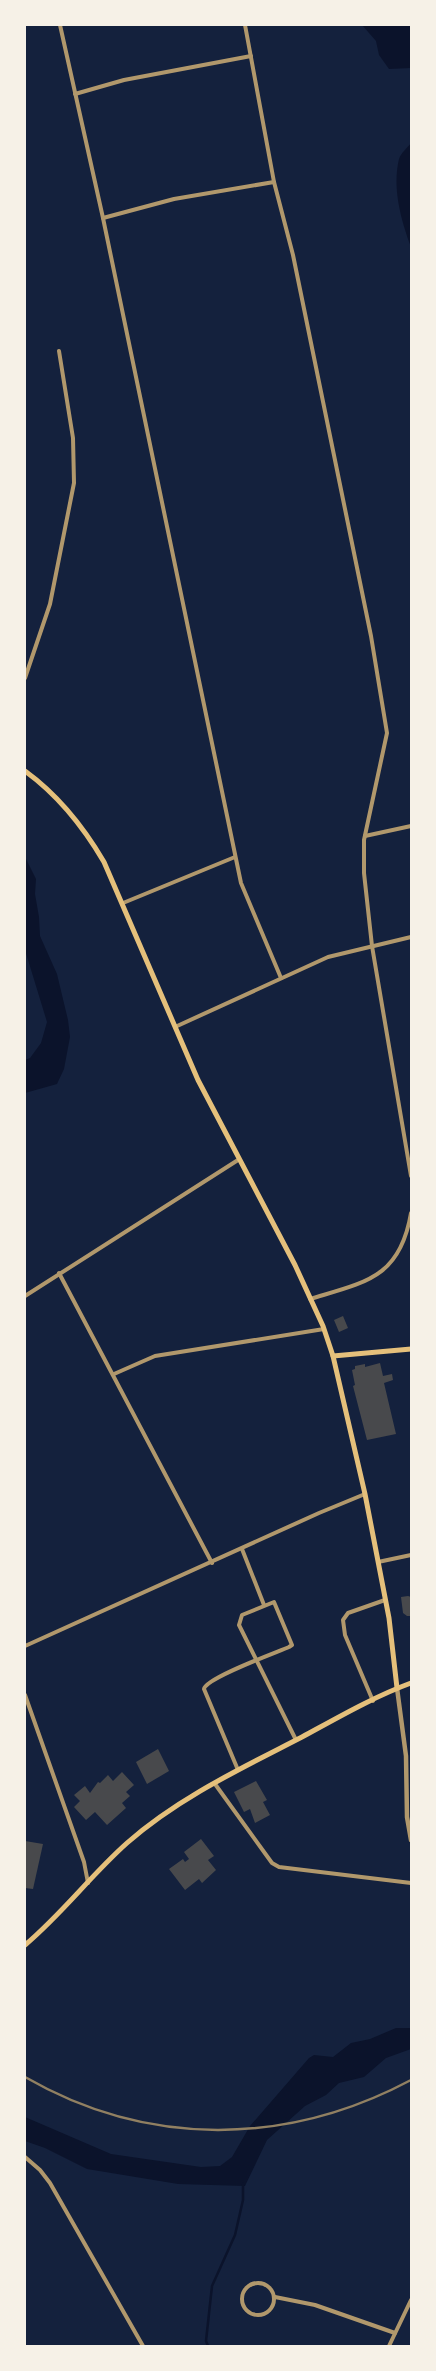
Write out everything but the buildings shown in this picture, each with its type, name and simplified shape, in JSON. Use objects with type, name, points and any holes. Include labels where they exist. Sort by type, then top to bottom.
[{"type":"main road","points":[[25,771],[66,808],[88,834],[104,862],[175,1027],[238,1160],[324,1329],[333,1356],[365,1494],[385,1600],[397,1688]]},
{"type":"main road","points":[[333,1356],[411,1349]]},
{"type":"main road","points":[[25,1945],[49,1925],[128,1842],[182,1803],[238,1770],[397,1688],[411,1684]]},
{"type":"street","points":[[60,25],[103,218],[241,883],[250,909],[281,978]]},
{"type":"street","points":[[246,25],[274,182],[292,255],[371,636],[388,733],[364,836],[364,873],[372,946],[411,1176]]},
{"type":"street","points":[[76,94],[124,80],[251,56]]},
{"type":"street","points":[[103,218],[174,199],[274,182]]},
{"type":"street","points":[[25,678],[50,604],[74,483],[73,438],[59,351]]},
{"type":"street","points":[[364,836],[411,826]]},
{"type":"street","points":[[123,903],[235,857]]},
{"type":"street","points":[[175,1027],[328,957],[411,937]]},
{"type":"street","points":[[25,1296],[238,1160]]},
{"type":"street","points":[[310,1299],[362,1283],[389,1266],[405,1239],[411,1213]]},
{"type":"street","points":[[59,1273],[114,1374],[212,1563]]},
{"type":"street","points":[[114,1374],[155,1356],[324,1329]]},
{"type":"street","points":[[25,1646],[365,1494]]},
{"type":"street","points":[[242,1549],[264,1605]]},
{"type":"street","points":[[378,1562],[411,1555]]},
{"type":"street","points":[[373,1701],[345,1635],[343,1620],[348,1613],[385,1600]]},
{"type":"street","points":[[238,1770],[205,1695],[204,1685],[209,1682],[258,1660],[292,1645],[276,1603],[264,1605],[242,1615],[239,1621],[258,1660],[296,1740]]},
{"type":"street","points":[[397,1688],[406,1756],[407,1817],[411,1840]]},
{"type":"street","points":[[25,1694],[84,1862],[88,1882]]},
{"type":"street","points":[[215,1784],[272,1863],[278,1867],[411,1883]]},
{"type":"street","points":[[25,2158],[40,2170],[50,2183],[143,2346]]},
{"type":"street","points":[[260,2282],[270,2287],[275,2297],[272,2307],[264,2314],[259,2315],[245,2309],[241,2299],[245,2288],[260,2282]]},
{"type":"street","points":[[275,2297],[315,2305],[395,2333]]},
{"type":"street","points":[[390,2346],[411,2300]]},
{"type":"water","points":[[362,25],[411,25],[411,68],[389,69],[379,55],[376,41]]},
{"type":"water","points":[[411,143],[411,247],[399,204],[397,170],[399,159]]},
{"type":"water","points":[[25,857],[36,879],[35,894],[40,936],[57,974],[70,1037],[64,1069],[57,1084],[25,1093],[25,1060],[30,1058],[41,1043],[47,1022],[25,950]]},
{"type":"water","points":[[396,2028],[411,2028],[411,2049],[386,2058],[364,2077],[339,2083],[326,2095],[305,2106],[267,2140],[245,2186],[178,2184],[87,2169],[45,2148],[25,2141],[25,2117],[111,2154],[201,2167],[220,2166],[232,2157],[250,2126],[309,2058],[314,2055],[333,2057],[351,2043],[370,2039]]},
{"type":"waterway","points":[[208,2346],[206,2341],[212,2286],[235,2235],[243,2200],[243,2184]]},
{"type":"railway","points":[[25,2077],[72,2100],[120,2117],[168,2127],[218,2130],[267,2127],[316,2117],[364,2102],[411,2080]]}]
